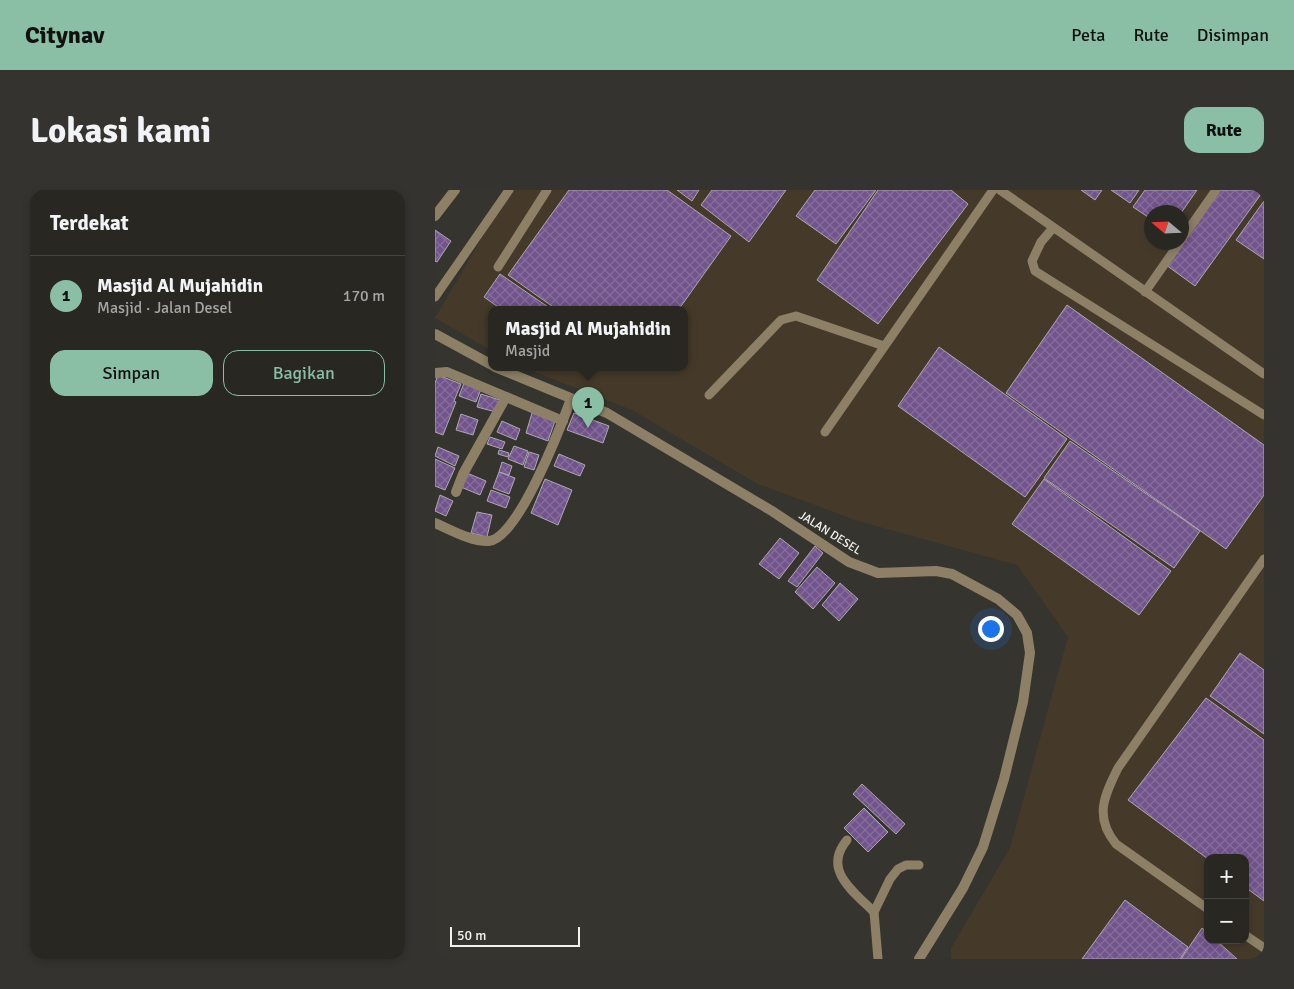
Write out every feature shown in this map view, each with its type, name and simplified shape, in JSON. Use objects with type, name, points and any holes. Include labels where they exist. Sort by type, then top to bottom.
[{"type":"street","points":[[435,216],[455,190]]},
{"type":"street","points":[[435,334],[488,363]]},
{"type":"street","name":"JALAN DESEL","points":[[504,371],[607,413],[772,510],[849,562],[878,573],[936,571],[952,574],[998,598],[1017,615],[1027,633],[1030,653],[1025,694],[1004,780],[983,847],[937,932],[919,959]]},
{"type":"street","points":[[435,373],[447,372],[563,421]]},
{"type":"street","points":[[456,492],[463,474],[506,398]]},
{"type":"street","points":[[435,523],[477,540],[490,541],[502,537],[515,520],[554,445],[571,399]]},
{"type":"lane","points":[[435,297],[509,190]]},
{"type":"lane","points":[[498,267],[547,190]]},
{"type":"lane","points":[[825,432],[993,190]]},
{"type":"lane","points":[[1000,190],[1264,374]]},
{"type":"lane","points":[[1189,229],[1216,190]]},
{"type":"lane","points":[[1053,228],[1041,242],[1032,261],[1035,271],[1264,415]]},
{"type":"lane","points":[[1145,292],[1175,250]]},
{"type":"lane","points":[[709,394],[781,320],[796,316],[884,346]]},
{"type":"lane","points":[[1204,906],[1116,844],[1106,832],[1104,797],[1118,768],[1264,560]]},
{"type":"lane","points":[[847,840],[838,850],[837,868],[847,884],[874,912]]},
{"type":"lane","points":[[878,959],[874,912],[890,879],[898,869],[906,865],[919,865]]},
{"type":"lane","points":[[1249,938],[1264,948]]},
{"type":"shaded area","points":[[510,190],[1264,190],[1264,959],[951,959],[951,948],[1010,848],[1068,637],[1017,565],[858,521],[756,483],[632,410],[532,371],[688,371],[688,306],[488,306],[488,349],[435,318]]},
{"type":"building","points":[[569,190],[667,190],[731,236],[681,306],[552,306],[508,275]]},
{"type":"building","points":[[677,190],[699,190],[692,201]]},
{"type":"building","points":[[712,190],[786,190],[749,242],[701,205]]},
{"type":"building","points":[[815,190],[876,190],[836,244],[796,216]]},
{"type":"building","points":[[878,190],[951,190],[968,204],[878,324],[817,280]]},
{"type":"building","points":[[1081,190],[1102,190],[1095,200]]},
{"type":"building","points":[[1111,190],[1139,190],[1130,203]]},
{"type":"building","points":[[1145,190],[1197,190],[1187,205],[1144,205],[1144,214],[1133,207]]},
{"type":"building","points":[[1220,190],[1264,190],[1195,286],[1166,265],[1177,250],[1189,250],[1189,233]]},
{"type":"building","points":[[1264,201],[1264,259],[1236,240]]},
{"type":"building","points":[[435,230],[451,241],[437,262],[435,261]]},
{"type":"building","points":[[500,274],[547,306],[497,306],[484,297]]},
{"type":"building","points":[[1067,305],[1264,445],[1264,495],[1226,549],[1006,393]]},
{"type":"building","points":[[939,347],[1067,439],[1025,497],[898,406]]},
{"type":"building","points":[[438,375],[461,384],[443,435],[435,432],[435,383]]},
{"type":"building","points":[[464,383],[481,389],[476,402],[459,396]]},
{"type":"building","points":[[481,394],[500,400],[496,412],[477,407]]},
{"type":"building","points":[[532,413],[555,421],[548,441],[526,433]]},
{"type":"building","points":[[574,413],[609,426],[603,443],[567,430]]},
{"type":"building","points":[[461,414],[478,420],[473,435],[456,430]]},
{"type":"building","points":[[502,421],[520,429],[516,440],[497,432]]},
{"type":"building","points":[[490,437],[505,442],[502,449],[487,444]]},
{"type":"building","points":[[1070,441],[1200,531],[1174,568],[1044,478]]},
{"type":"building","points":[[514,446],[528,451],[523,465],[508,459]]},
{"type":"building","points":[[438,447],[459,456],[455,466],[435,456]]},
{"type":"building","points":[[499,450],[509,453],[508,457],[498,454]]},
{"type":"building","points":[[529,452],[539,455],[534,470],[524,467]]},
{"type":"building","points":[[559,454],[585,465],[580,476],[554,466]]},
{"type":"building","points":[[435,459],[455,468],[445,490],[435,486]]},
{"type":"building","points":[[502,462],[512,466],[509,475],[499,472]]},
{"type":"building","points":[[499,472],[515,478],[509,494],[493,488]]},
{"type":"building","points":[[467,473],[486,481],[480,495],[461,487]]},
{"type":"building","points":[[545,479],[572,490],[558,525],[531,513]]},
{"type":"building","points":[[1044,479],[1171,571],[1139,615],[1012,524]]},
{"type":"building","points":[[491,490],[510,497],[506,508],[487,501]]},
{"type":"building","points":[[440,495],[453,501],[446,516],[435,511]]},
{"type":"building","points":[[477,512],[492,515],[487,537],[471,533]]},
{"type":"building","points":[[780,538],[799,553],[779,579],[759,564]]},
{"type":"building","points":[[815,546],[823,553],[797,587],[788,581]]},
{"type":"building","points":[[817,567],[835,583],[813,609],[795,592]]},
{"type":"building","points":[[840,583],[858,599],[839,621],[822,605]]},
{"type":"building","points":[[1240,653],[1264,670],[1264,734],[1210,696]]},
{"type":"building","points":[[1206,698],[1264,740],[1264,901],[1249,890],[1249,854],[1204,854],[1204,856],[1128,800]]},
{"type":"building","points":[[862,784],[905,824],[896,834],[853,794]]},
{"type":"building","points":[[864,808],[888,832],[868,852],[844,828]]},
{"type":"building","points":[[1125,900],[1188,947],[1180,959],[1082,959]]},
{"type":"building","points":[[1202,928],[1204,930],[1204,944],[1220,944],[1237,959],[1181,959]]},
{"type":"place","name":"Masjid Al Mujahidin","points":[[588,428]]}]
